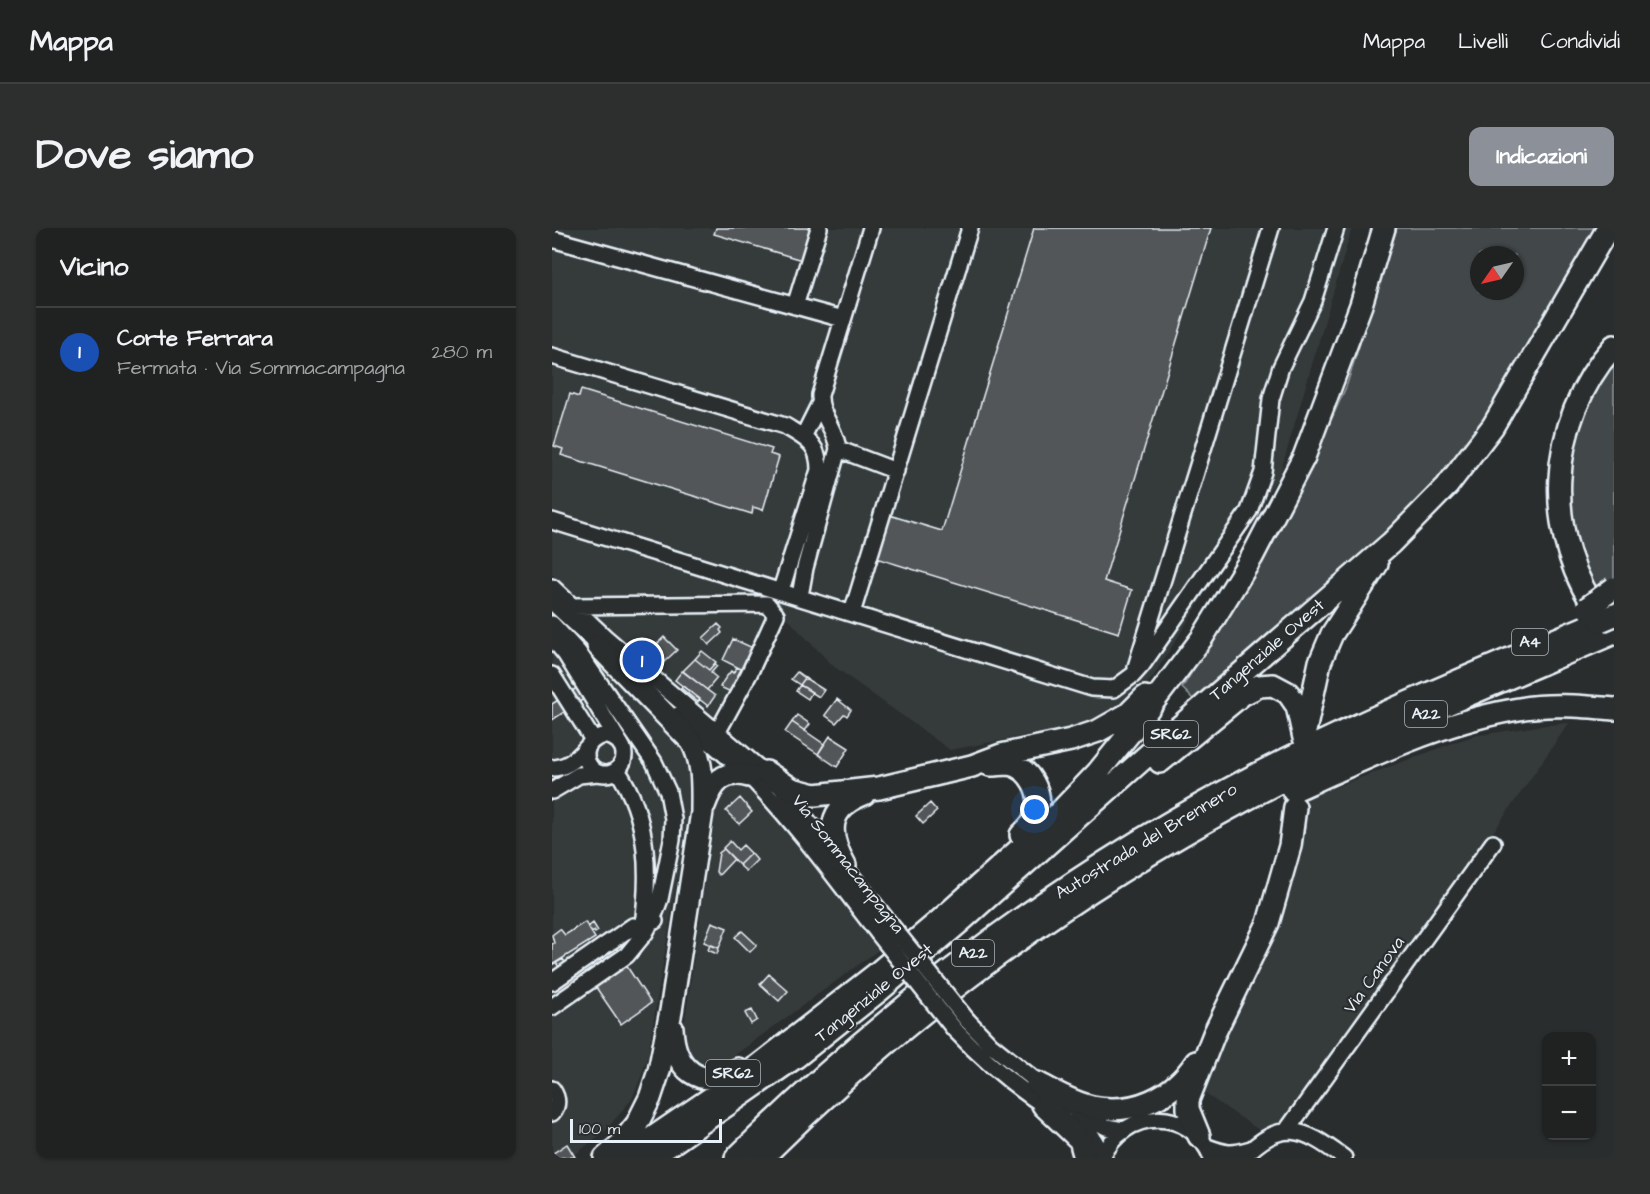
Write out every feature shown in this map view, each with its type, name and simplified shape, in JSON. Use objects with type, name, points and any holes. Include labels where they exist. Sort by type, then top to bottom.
[{"type":"highway","name":"Tangenziale Ovest","points":[[623,1158],[758,1066],[939,921],[1051,821],[1098,772],[1202,638],[1252,556],[1304,458],[1360,305],[1384,228]]},
{"type":"highway","name":"Tangenziale Ovest","points":[[651,1158],[735,1101],[845,1019],[1005,882],[1186,720],[1391,543],[1447,486],[1493,426],[1608,228]]},
{"type":"highway","points":[[1606,624],[1594,608],[1575,569],[1563,530],[1559,496],[1561,457],[1572,415],[1590,378],[1614,346]]},
{"type":"highway","name":"SR62","points":[[1005,882],[1077,829],[1252,689],[1273,685],[1288,693],[1298,706],[1304,738],[1320,662],[1332,634],[1391,543]]},
{"type":"highway","points":[[1606,624],[1614,588]]},
{"type":"highway","name":"Autostrada del Brennero","points":[[736,1158],[805,1091],[901,1008],[987,942],[1065,888],[1158,830],[1260,773],[1360,725],[1472,675],[1606,624]]},
{"type":"highway","name":"Autostrada del Brennero","points":[[762,1158],[814,1107],[924,1011],[1067,907],[1226,810],[1606,624]]},
{"type":"highway","name":"SR62","points":[[702,813],[709,793],[720,780],[735,773],[758,774],[792,789],[815,795],[879,788],[972,766],[1001,755],[1078,738],[1098,731],[1119,720],[1137,706],[1202,638]]},
{"type":"highway","name":"SR62","points":[[598,646],[692,742],[699,759],[701,772],[702,813],[672,1011],[659,1071],[644,1112],[620,1145],[605,1158]]},
{"type":"highway","points":[[924,1011],[1180,848],[1252,810],[1316,781],[1440,729],[1514,710],[1570,705],[1614,710]]},
{"type":"highway","name":"SR62","points":[[939,921],[969,882],[1029,828],[1039,804],[1037,789],[1022,770],[1008,764],[972,766]]},
{"type":"highway","name":"SR62","points":[[844,865],[832,837],[835,817],[853,798],[879,788]]},
{"type":"highway","points":[[1206,1147],[1188,1109],[1188,1100],[1214,1034],[1268,923],[1290,846],[1295,807]]},
{"type":"highway","name":"SR62","points":[[672,1011],[673,1038],[678,1057],[688,1070],[708,1079],[723,1077],[736,1071],[827,1012]]},
{"type":"highway","points":[[1037,1083],[1091,1107],[1114,1110],[1134,1107],[1152,1102],[1174,1089],[1189,1072],[1214,1034]]},
{"type":"highway","name":"SR62","points":[[666,1158],[735,1101]]},
{"type":"highway","points":[[1043,1105],[1096,1157]]},
{"type":"street","points":[[795,306],[819,228]]},
{"type":"street","points":[[803,437],[819,405],[820,395],[871,228]]},
{"type":"street","points":[[852,613],[970,228]]},
{"type":"street","points":[[1134,675],[1271,228]]},
{"type":"street","points":[[552,521],[801,596],[1092,688],[1114,689],[1134,675],[1149,656],[1249,511],[1263,472],[1271,399],[1281,367],[1313,301],[1335,228]]},
{"type":"street","points":[[553,243],[843,320]]},
{"type":"street","points":[[552,356],[785,426],[813,444],[819,456],[819,470],[781,590]]},
{"type":"street","points":[[801,596],[805,568],[838,449],[837,439],[819,405]]},
{"type":"street","points":[[838,449],[896,471]]},
{"type":"street","name":"Via Sommacampagna","points":[[552,587],[717,733],[758,774],[793,825],[878,933],[961,1025],[990,1044],[1065,1104],[1106,1127],[1123,1130]]},
{"type":"street","name":"Via Sommacampagna","points":[[552,602],[598,646],[793,800],[890,924],[993,1068],[1043,1105]]},
{"type":"street","points":[[572,606],[767,604],[776,615],[749,674],[717,733]]},
{"type":"street","points":[[552,624],[585,662],[649,754],[666,784],[673,810],[673,830],[660,899],[637,944],[627,955],[552,1007]]},
{"type":"street","points":[[552,638],[566,655],[624,750],[623,761],[617,771],[579,776],[552,790]]},
{"type":"street","points":[[552,982],[627,931],[647,924],[662,914],[665,904],[678,835],[678,807],[672,786],[663,768],[614,694],[612,688],[616,672],[614,663]]},
{"type":"street","points":[[552,675],[590,743],[586,758],[588,765],[598,773]]},
{"type":"street","points":[[552,768],[565,766],[580,756],[590,743],[605,736],[617,740],[621,745]]},
{"type":"street","points":[[617,771],[630,792],[643,831],[647,924]]},
{"type":"street","name":"Via Canova","points":[[1287,1130],[1493,843]]},
{"type":"street","points":[[627,931],[641,913],[646,896]]},
{"type":"street","points":[[552,1089],[557,1104],[552,1113]]},
{"type":"street","points":[[1096,1157],[1123,1130],[1135,1123],[1162,1119],[1188,1128],[1206,1147],[1225,1154],[1246,1154],[1274,1134],[1297,1130],[1344,1158]]},
{"type":"shaded area","points":[[552,228],[1352,228],[1280,474],[1153,677],[1132,699],[1111,715],[1086,724],[950,750],[832,665],[784,615],[728,729],[597,618],[552,574]]},
{"type":"shaded area","points":[[1397,228],[1596,228],[1487,423],[1417,508],[1196,702],[1182,688],[1273,543],[1297,496],[1346,387]]},
{"type":"shaded area","points":[[1614,355],[1614,581],[1594,595],[1567,523],[1574,426]]},
{"type":"shaded area","points":[[552,620],[686,751],[692,764],[694,796],[675,891],[648,1055],[641,1077],[632,1099],[606,1130],[571,1158],[552,1158]]},
{"type":"shaded area","points":[[1569,723],[1291,1116],[1262,1132],[1201,1091],[1278,916],[1298,845],[1304,799],[1474,736]]},
{"type":"shaded area","points":[[733,782],[746,786],[757,794],[789,830],[880,949],[728,1060],[708,1066],[693,1060],[687,1052],[681,1029],[685,1020],[718,790]]},
{"type":"building","points":[[716,228],[812,228],[802,260],[714,234]]},
{"type":"building","points":[[1034,228],[1211,228],[1104,581],[1132,590],[1119,633],[876,558],[889,515],[942,531]]},
{"type":"building","points":[[581,390],[772,449],[770,454],[779,457],[763,510],[753,507],[752,514],[561,455],[563,449],[554,446],[570,394],[579,397]]},
{"type":"building","points":[[718,624],[722,628],[720,630],[722,633],[709,645],[703,638]]},
{"type":"building","points":[[664,637],[677,650],[664,662],[651,650]]},
{"type":"building","points":[[733,639],[753,648],[743,670],[723,660]]},
{"type":"building","points":[[702,651],[716,662],[709,670],[695,659]]},
{"type":"building","points":[[695,659],[709,670],[715,663],[717,666],[711,673],[717,678],[707,690],[683,671]]},
{"type":"building","points":[[737,667],[743,670],[731,692],[720,687],[731,671],[733,673]]},
{"type":"building","points":[[682,671],[715,696],[708,706],[675,680]]},
{"type":"building","points":[[797,672],[805,678],[800,685],[791,679]]},
{"type":"building","points":[[592,678],[599,689],[552,720],[552,704]]},
{"type":"building","points":[[805,678],[824,690],[819,697],[800,685]]},
{"type":"building","points":[[800,685],[812,692],[808,699],[796,691]]},
{"type":"building","points":[[683,686],[700,699],[698,702],[681,688]]},
{"type":"building","points":[[837,699],[851,710],[847,716],[844,714],[836,723],[825,715]]},
{"type":"building","points":[[797,715],[810,724],[805,731],[792,722]]},
{"type":"building","points":[[792,722],[824,744],[818,754],[785,732]]},
{"type":"building","points":[[830,736],[849,748],[837,767],[818,754]]},
{"type":"building","points":[[740,798],[752,812],[739,824],[726,811]]},
{"type":"building","points":[[930,803],[937,811],[923,824],[916,816]]},
{"type":"building","points":[[730,841],[738,850],[743,845],[751,853],[739,865],[723,848]]},
{"type":"building","points":[[724,849],[734,859],[719,875],[716,872],[719,853]]},
{"type":"building","points":[[751,853],[757,860],[746,871],[739,865]]},
{"type":"building","points":[[585,922],[595,938],[552,965],[552,944],[554,943],[552,935],[560,929],[565,935]]},
{"type":"building","points":[[712,922],[727,928],[719,948],[704,942]]},
{"type":"building","points":[[593,923],[598,931],[595,933],[594,931],[592,933],[588,927]]},
{"type":"building","points":[[742,931],[757,945],[750,952],[735,937]]},
{"type":"building","points":[[710,945],[719,948],[717,954],[708,950]]},
{"type":"building","points":[[615,946],[620,954],[603,965],[598,957]]},
{"type":"building","points":[[563,959],[566,964],[560,968],[556,963]]},
{"type":"building","points":[[626,965],[651,1003],[621,1024],[595,986]]},
{"type":"building","points":[[769,974],[788,991],[779,1001],[760,984]]},
{"type":"building","points":[[752,1010],[757,1020],[751,1024],[745,1013]]},
{"type":"building","points":[[567,1144],[575,1157],[552,1158],[552,1154]]},
{"type":"place","name":"Corte Ferrara","points":[[642,660]]}]
